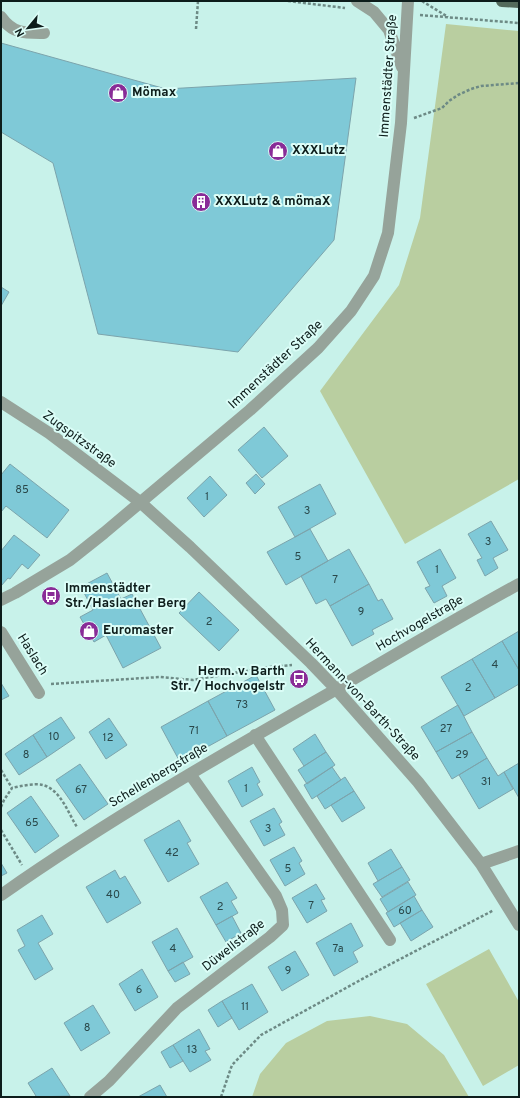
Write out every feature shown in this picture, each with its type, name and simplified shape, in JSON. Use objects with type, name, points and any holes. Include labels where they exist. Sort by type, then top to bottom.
[{"type":"main road","points":[[502,1],[519,2]]},
{"type":"street","points":[[357,1],[374,12],[389,30],[404,72]]},
{"type":"street","name":"Immenstädter Straße","points":[[1,600],[15,594],[70,560],[250,410],[318,348],[351,311],[374,276],[388,233],[401,123],[408,1]]},
{"type":"street","points":[[1,17],[6,25],[23,33]]},
{"type":"street","points":[[1,29],[23,33],[44,33]]},
{"type":"street","name":"Zugspitzstraße","points":[[1,402],[49,433],[140,502]]},
{"type":"street","name":"Hermann-von-Barth-Straße","points":[[140,502],[190,547],[336,689],[418,782],[481,864],[519,925]]},
{"type":"street","name":"Hochvogelstraße","points":[[336,689],[455,619],[519,584]]},
{"type":"street","name":"Haslach","points":[[1,632],[39,693]]},
{"type":"street","name":"Schellenbergstraße","points":[[1,895],[127,811],[336,689]]},
{"type":"street","points":[[255,736],[390,940]]},
{"type":"street","name":"Düwellstraße","points":[[90,1097],[109,1081],[177,1008],[270,937],[283,925],[282,910],[276,896],[190,774]]},
{"type":"street","points":[[481,864],[519,851]]},
{"type":"path","points":[[196,29],[198,1]]},
{"type":"path","points":[[421,1],[450,18]]},
{"type":"path","points":[[407,14],[519,23]]},
{"type":"path","points":[[401,123],[442,108],[448,101],[471,89],[481,86],[519,83]]},
{"type":"path","points":[[32,681],[54,684],[160,677],[193,680],[269,667],[310,663]]},
{"type":"path","points":[[1,770],[12,788]]},
{"type":"path","points":[[1,807],[12,788],[42,784],[53,790],[63,802],[76,826]]},
{"type":"path","points":[[1,830],[14,853]]},
{"type":"path","points":[[221,1097],[232,1065],[261,1035],[364,978],[507,904]]},
{"type":"green space","points":[[446,24],[519,31],[519,479],[405,544],[320,391],[399,285],[420,218]]},
{"type":"green space","points":[[489,949],[519,1002],[519,1065],[483,1086],[426,984]]},
{"type":"green space","points":[[370,1016],[407,1024],[444,1055],[469,1097],[252,1097],[260,1074],[286,1043],[327,1021]]},
{"type":"building","name":"XXXLutz & mömaX","points":[[1,43],[166,89],[356,78],[334,240],[238,352],[98,334],[53,163],[1,132]]},
{"type":"building","points":[[1,287],[9,292],[1,306]]},
{"type":"building","points":[[264,427],[288,456],[262,478],[238,450]]},
{"type":"building","points":[[10,464],[69,510],[47,538],[6,506],[1,512],[1,475]]},
{"type":"building","points":[[256,474],[265,484],[255,494],[246,483]]},
{"type":"building","points":[[210,476],[227,495],[204,517],[187,498]]},
{"type":"building","points":[[320,484],[336,514],[295,537],[278,507]]},
{"type":"building","points":[[491,521],[508,550],[493,558],[498,568],[485,576],[477,560],[482,558],[468,534]]},
{"type":"building","points":[[310,529],[328,561],[286,585],[267,552]]},
{"type":"building","points":[[14,535],[40,555],[28,569],[22,564],[10,579],[8,578],[1,586],[1,551]]},
{"type":"building","points":[[349,549],[369,584],[330,606],[326,599],[316,604],[301,576]]},
{"type":"building","points":[[440,549],[456,578],[442,586],[447,596],[434,603],[425,588],[430,586],[417,562]]},
{"type":"building","points":[[107,573],[121,599],[132,594],[161,648],[123,668],[106,635],[94,642],[80,617],[93,610],[81,587]]},
{"type":"building","points":[[369,584],[378,601],[382,599],[393,619],[372,630],[374,634],[352,646],[330,606]]},
{"type":"building","points":[[199,592],[239,630],[219,651],[179,613]]},
{"type":"building","points":[[519,631],[519,670],[502,641]]},
{"type":"building","points":[[502,641],[519,670],[519,684],[495,698],[472,659]]},
{"type":"building","points":[[472,659],[495,698],[464,716],[441,677]]},
{"type":"building","points":[[256,675],[275,710],[227,736],[208,701]]},
{"type":"building","points":[[1,683],[9,696],[1,700]]},
{"type":"building","points":[[208,701],[227,736],[180,762],[161,727]]},
{"type":"building","points":[[458,705],[472,732],[436,752],[421,727]]},
{"type":"building","points":[[61,717],[75,738],[47,757],[33,735]]},
{"type":"building","points":[[109,718],[127,745],[106,759],[89,732]]},
{"type":"building","points":[[472,732],[487,758],[452,779],[436,752]]},
{"type":"building","points":[[315,734],[326,752],[304,766],[293,749]]},
{"type":"building","points":[[33,735],[47,757],[19,775],[5,754]]},
{"type":"building","points":[[326,752],[335,765],[307,784],[298,770]]},
{"type":"building","points":[[487,758],[498,776],[504,772],[513,789],[479,809],[459,775]]},
{"type":"building","points":[[519,763],[519,798],[504,772]]},
{"type":"building","points":[[80,764],[108,804],[84,820],[56,780]]},
{"type":"building","points":[[252,767],[260,782],[257,784],[263,795],[242,807],[228,781]]},
{"type":"building","points":[[332,767],[341,780],[312,799],[304,785]]},
{"type":"building","points":[[345,777],[354,791],[325,809],[317,796]]},
{"type":"building","points":[[354,791],[365,808],[342,822],[331,805]]},
{"type":"building","points":[[31,796],[59,836],[35,853],[7,813]]},
{"type":"building","points":[[274,808],[282,822],[279,824],[285,835],[264,846],[250,821]]},
{"type":"building","points":[[179,820],[191,841],[187,843],[199,864],[168,882],[144,840]]},
{"type":"building","points":[[294,847],[302,861],[299,863],[305,874],[285,886],[270,860]]},
{"type":"building","points":[[391,849],[402,867],[378,881],[368,863]]},
{"type":"building","points":[[1,863],[7,873],[1,876]]},
{"type":"building","points":[[402,867],[410,880],[382,897],[373,884]]},
{"type":"building","points":[[115,870],[120,879],[125,876],[141,903],[107,923],[86,887]]},
{"type":"building","points":[[227,882],[237,898],[231,901],[238,913],[216,925],[200,897]]},
{"type":"building","points":[[408,882],[416,895],[388,912],[380,899]]},
{"type":"building","points":[[316,884],[325,899],[321,900],[327,911],[307,923],[292,898]]},
{"type":"building","points":[[414,896],[422,910],[394,927],[386,913]]},
{"type":"building","points":[[422,910],[433,927],[411,941],[400,923]]},
{"type":"building","points":[[42,915],[53,934],[38,943],[53,969],[35,980],[18,950],[25,946],[17,930]]},
{"type":"building","points":[[232,916],[241,933],[226,942],[216,925]]},
{"type":"building","points":[[351,923],[363,946],[353,952],[358,962],[334,976],[316,943]]},
{"type":"building","points":[[177,928],[193,957],[168,971],[152,942]]},
{"type":"building","points":[[295,951],[309,975],[282,991],[268,967]]},
{"type":"building","points":[[183,962],[190,974],[175,982],[168,971]]},
{"type":"building","points":[[142,969],[158,997],[135,1011],[119,984]]},
{"type":"building","points":[[252,984],[268,1012],[239,1030],[222,1001]]},
{"type":"building","points":[[222,1001],[232,1018],[218,1027],[208,1010]]},
{"type":"building","points":[[93,1005],[110,1033],[81,1051],[64,1023]]},
{"type":"building","points":[[199,1029],[210,1049],[205,1051],[211,1060],[190,1072],[173,1045]]},
{"type":"building","points":[[173,1045],[183,1061],[170,1068],[161,1052]]},
{"type":"building","points":[[52,1068],[70,1096],[34,1097],[36,1096],[28,1083]]},
{"type":"building","points":[[160,1085],[167,1097],[138,1097]]},
{"type":"place","name":"Mömax","points":[[118,93]]},
{"type":"place","name":"XXXLutz","points":[[278,151]]},
{"type":"place","name":"XXXLutz & mömaX","points":[[201,202]]},
{"type":"place","name":"Immenstädter Str./Haslacher Berg","points":[[51,596]]},
{"type":"place","name":"Euromaster","points":[[89,631]]},
{"type":"place","name":"Herm. v. Barth Str. / Hochvogelstr","points":[[299,679]]}]
